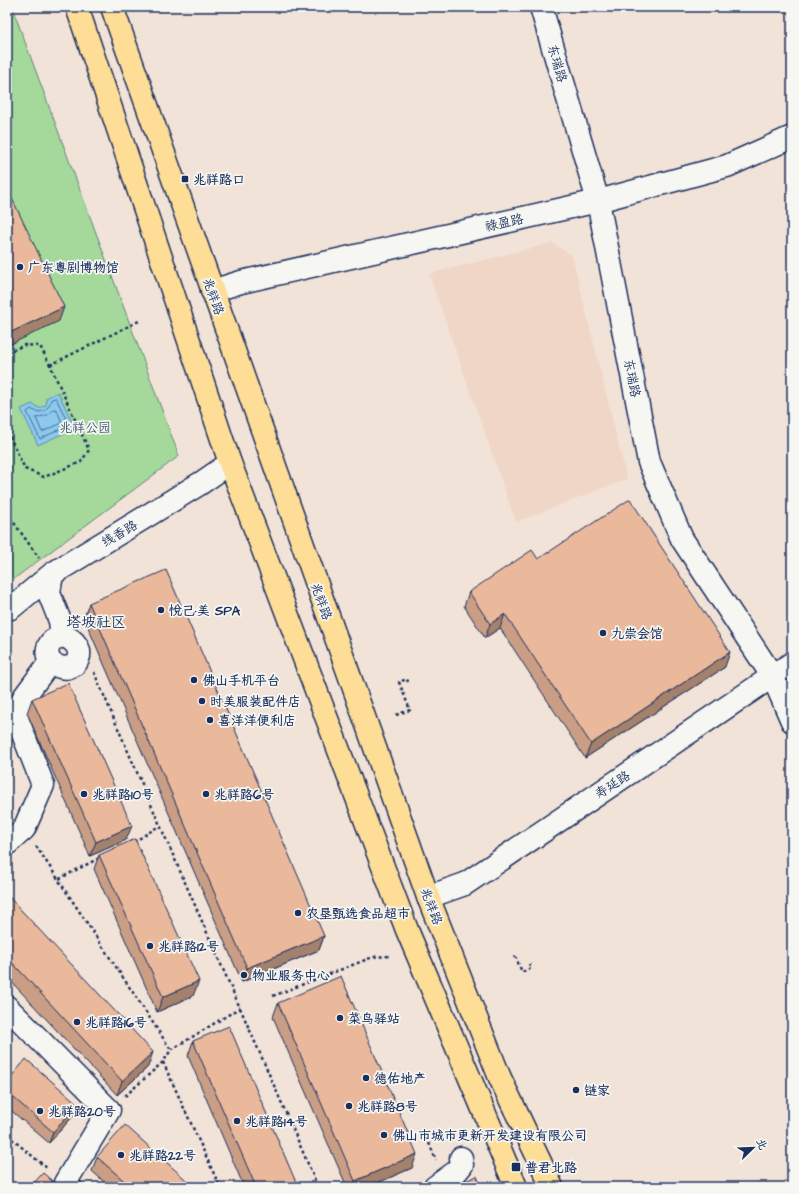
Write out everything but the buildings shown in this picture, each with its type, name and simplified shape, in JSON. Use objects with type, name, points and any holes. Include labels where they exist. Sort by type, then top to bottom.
[{"type":"main road","points":[[77,7],[230,462],[407,930],[516,1187]]},
{"type":"main road","name":"兆祥路","points":[[112,7],[428,897],[500,1078],[552,1187]]},
{"type":"street","name":"东瑞路","points":[[541,7],[598,201],[649,462],[682,539],[774,677],[792,721]]},
{"type":"street","name":"禄盈路","points":[[212,290],[249,280],[598,201],[727,166],[792,137]]},
{"type":"street","name":"线香路","points":[[11,608],[52,574],[201,483],[230,462]]},
{"type":"street","points":[[7,844],[24,829],[43,785],[16,716],[24,697],[50,662],[47,655],[48,645],[53,639],[62,636],[60,621],[49,593],[52,574]]},
{"type":"street","name":"寿延路","points":[[428,897],[465,884],[595,795],[774,677],[792,663]]},
{"type":"street","points":[[7,1007],[109,1110],[65,1183],[70,1187]]},
{"type":"street","points":[[434,1187],[457,1172],[462,1165],[461,1158]]},
{"type":"path","points":[[50,365],[139,321]]},
{"type":"path","points":[[7,353],[24,345],[40,346],[88,450],[81,462],[44,477],[25,469],[7,431]]},
{"type":"path","points":[[7,513],[40,560],[52,574]]},
{"type":"path","points":[[94,670],[159,826],[241,1007],[318,1187]]},
{"type":"path","points":[[396,716],[410,710],[399,682],[407,679],[408,682]]},
{"type":"path","points":[[128,846],[159,826]]},
{"type":"path","points":[[24,829],[59,879],[171,1050]]},
{"type":"path","points":[[59,879],[104,856]]},
{"type":"path","points":[[273,996],[374,957],[389,956]]},
{"type":"path","points":[[515,956],[522,972],[531,968],[529,964]]},
{"type":"path","points":[[109,1110],[163,1062],[171,1050],[241,1007]]},
{"type":"path","points":[[163,1062],[220,1187]]},
{"type":"path","points":[[7,1135],[49,1170]]},
{"type":"path","points":[[429,1143],[437,1162]]},
{"type":"shaded area","points":[[552,243],[572,255],[627,479],[516,522],[429,274]]},
{"type":"green space","name":"兆祥公园","points":[[7,7],[12,7],[179,456],[7,584]]},
{"type":"water","points":[[58,392],[75,428],[38,445],[21,409],[32,404],[39,408],[46,405],[46,398]]},
{"type":"place","name":"兆祥路口","points":[[185,179]]},
{"type":"place","name":"广东粤剧博物馆","points":[[20,267]]},
{"type":"place","name":"悦己·美 SPA","points":[[161,610]]},
{"type":"place","name":"九崇会馆","points":[[603,633]]},
{"type":"place","name":"佛山手机平台","points":[[194,680]]},
{"type":"place","name":"时美服装配件店","points":[[202,701]]},
{"type":"place","name":"喜洋洋便利店","points":[[210,720]]},
{"type":"place","name":"兆祥路10号","points":[[84,794]]},
{"type":"place","name":"兆祥路6号","points":[[206,794]]},
{"type":"place","name":"农垦甄选食品超市","points":[[298,913]]},
{"type":"place","name":"兆祥路12号","points":[[150,946]]},
{"type":"place","name":"物业服务中心","points":[[244,975]]},
{"type":"place","name":"菜鸟驿站","points":[[340,1018]]},
{"type":"place","name":"兆祥路16号","points":[[77,1022]]},
{"type":"place","name":"德佑地产","points":[[366,1078]]},
{"type":"place","name":"链家","points":[[576,1090]]},
{"type":"place","name":"兆祥路8号","points":[[349,1106]]},
{"type":"place","name":"兆祥路20号","points":[[40,1111]]},
{"type":"place","name":"兆祥路14号","points":[[237,1121]]},
{"type":"place","name":"佛山市城市更新开发建设有限公司","points":[[384,1135]]},
{"type":"place","name":"兆祥路22号","points":[[121,1155]]},
{"type":"place","name":"普君北路","points":[[516,1167]]},
{"type":"district","name":"塔坡社区","points":[[96,622]]}]
